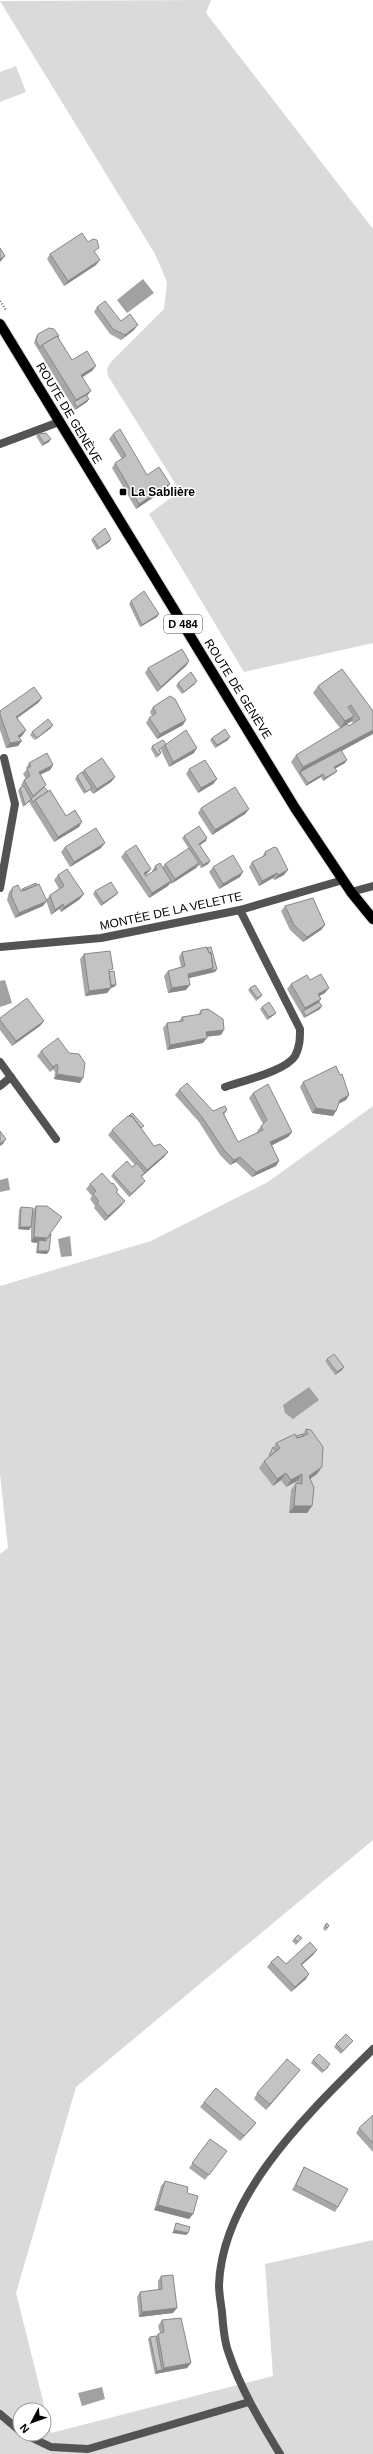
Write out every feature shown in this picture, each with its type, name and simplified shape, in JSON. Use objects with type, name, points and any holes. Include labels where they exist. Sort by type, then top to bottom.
[{"type":"main road","name":"ROUTE DE GENÈVE","points":[[0,324],[291,802],[351,892],[373,919]]},
{"type":"street","points":[[0,444],[59,422]]},
{"type":"street","points":[[0,888],[15,804],[4,758]]},
{"type":"street","name":"MONTÉE DE LA VELETTE","points":[[0,947],[101,938],[240,910],[343,880]]},
{"type":"street","points":[[351,892],[373,886]]},
{"type":"street","points":[[225,1087],[284,1066],[295,1057],[300,1044],[300,1029],[240,910]]},
{"type":"street","points":[[0,1062],[56,1139]]},
{"type":"street","points":[[0,1086],[11,1077]]},
{"type":"street","points":[[280,2454],[249,2402],[227,2350],[219,2285],[227,2242],[239,2210],[256,2178],[322,2100],[373,2049]]},
{"type":"street","points":[[41,2442],[51,2447],[88,2449],[249,2402]]},
{"type":"street","points":[[0,2414],[12,2424]]},
{"type":"shaded area","points":[[211,0],[206,13],[373,229],[373,643],[244,672],[149,514],[180,491],[108,376],[107,369],[110,363],[164,309],[167,282],[155,254],[0,1]]},
{"type":"shaded area","points":[[16,66],[26,92],[0,102],[0,72]]},
{"type":"shaded area","points":[[143,279],[154,293],[127,313],[117,300]]},
{"type":"shaded area","points":[[5,980],[12,1003],[0,1007],[0,981]]},
{"type":"shaded area","points":[[373,1106],[373,1840],[76,2087],[16,2293],[43,2402],[12,2402],[12,2442],[52,2442],[52,2433],[273,2376],[265,2264],[373,2240],[373,2454],[0,2454],[0,1554],[8,1548],[0,1474],[0,1286],[151,1241],[268,1182]]},
{"type":"shaded area","points":[[8,1178],[10,1190],[0,1192],[0,1180]]},
{"type":"shaded area","points":[[70,1236],[72,1256],[61,1257],[58,1239]]},
{"type":"shaded area","points":[[309,1387],[319,1400],[293,1419],[285,1413],[283,1405]]},
{"type":"shaded area","points":[[102,2387],[105,2399],[82,2406],[78,2393]]},
{"type":"building","points":[[82,233],[88,242],[93,239],[97,240],[99,248],[94,251],[100,260],[68,281],[50,254]]},
{"type":"building","points":[[0,248],[5,256],[0,259]]},
{"type":"building","points":[[105,301],[121,321],[130,314],[138,325],[125,335],[113,329],[97,307]]},
{"type":"building","points":[[49,328],[54,329],[59,336],[42,345],[40,348],[36,340],[38,334]]},
{"type":"building","points":[[57,336],[72,360],[87,351],[96,366],[81,375],[91,391],[76,400],[42,345]]},
{"type":"building","points":[[86,395],[89,399],[77,407],[74,402]]},
{"type":"building","points":[[120,429],[147,475],[159,467],[170,484],[139,504],[115,463],[126,456],[113,434]]},
{"type":"building","points":[[46,433],[51,439],[44,443],[38,434]]},
{"type":"building","points":[[105,528],[111,539],[99,548],[93,538]]},
{"type":"building","points":[[144,591],[159,614],[142,625],[131,601]]},
{"type":"building","points":[[182,649],[189,661],[161,687],[148,668]]},
{"type":"building","points":[[342,669],[373,711],[373,730],[303,767],[296,755],[347,724],[349,726],[360,719],[351,705],[348,707],[354,716],[345,721],[318,686]]},
{"type":"building","points":[[191,672],[197,681],[184,692],[178,683]]},
{"type":"building","points":[[34,687],[42,698],[16,717],[26,730],[18,736],[22,741],[10,743],[0,711]]},
{"type":"building","points":[[170,696],[175,699],[186,720],[160,734],[149,718],[156,713],[153,707]]},
{"type":"building","points":[[48,719],[53,725],[37,738],[32,732]]},
{"type":"building","points":[[225,729],[230,737],[217,745],[212,738]]},
{"type":"building","points":[[186,730],[197,748],[173,762],[165,745]]},
{"type":"building","points":[[163,740],[166,744],[159,750],[161,753],[158,755],[152,746]]},
{"type":"building","points":[[341,750],[347,760],[334,767],[337,771],[325,778],[323,774],[308,783],[300,772]]},
{"type":"building","points":[[47,753],[53,765],[39,772],[46,785],[33,796],[24,780],[30,776],[27,769],[31,766],[29,763]]},
{"type":"building","points":[[102,758],[115,777],[97,789],[84,770]]},
{"type":"building","points":[[205,760],[217,779],[201,788],[189,769]]},
{"type":"building","points":[[82,772],[92,788],[86,792],[77,776]]},
{"type":"building","points":[[24,786],[31,799],[25,805],[20,788]]},
{"type":"building","points":[[44,787],[48,791],[33,802],[31,799]]},
{"type":"building","points":[[235,787],[249,809],[215,830],[201,808]]},
{"type":"building","points":[[50,790],[66,816],[75,810],[82,822],[58,837],[35,800]]},
{"type":"building","points":[[199,826],[207,838],[199,844],[210,861],[203,865],[184,836]]},
{"type":"building","points":[[96,828],[105,843],[74,862],[65,847]]},
{"type":"building","points":[[136,845],[151,869],[144,873],[146,876],[157,869],[155,866],[160,863],[171,881],[152,893],[125,852]]},
{"type":"building","points":[[274,847],[277,848],[288,870],[278,875],[277,873],[262,881],[252,862],[266,855],[265,852]]},
{"type":"building","points":[[189,848],[199,863],[175,879],[165,864]]},
{"type":"building","points":[[233,855],[243,872],[223,884],[213,867]]},
{"type":"building","points":[[67,869],[84,894],[64,907],[63,904],[55,910],[50,895],[64,886],[58,875]]},
{"type":"building","points":[[111,882],[118,893],[103,903],[95,891]]},
{"type":"building","points":[[36,883],[37,885],[23,891],[22,889]]},
{"type":"building","points":[[39,884],[47,901],[19,913],[11,895],[13,887],[18,885],[21,891]]},
{"type":"building","points":[[313,898],[325,925],[307,937],[294,925],[285,906]]},
{"type":"building","points":[[207,947],[209,953],[211,953],[213,968],[188,974],[190,985],[172,988],[168,971],[185,966],[182,952]]},
{"type":"building","points":[[211,947],[217,969],[211,971],[213,968],[211,953],[209,953],[207,948]]},
{"type":"building","points":[[110,951],[113,969],[109,970],[111,988],[89,991],[84,954]]},
{"type":"building","points":[[114,971],[116,985],[111,985],[109,972]]},
{"type":"building","points":[[321,974],[329,988],[318,994],[321,999],[305,1008],[291,984],[307,975],[310,980]]},
{"type":"building","points":[[255,985],[262,995],[257,998],[250,988]]},
{"type":"building","points":[[27,998],[44,1021],[16,1041],[0,1018]]},
{"type":"building","points":[[269,1002],[276,1013],[269,1017],[262,1007]]},
{"type":"building","points":[[319,1002],[322,1006],[306,1016],[303,1011]]},
{"type":"building","points":[[208,1009],[223,1019],[224,1030],[206,1032],[207,1038],[170,1045],[167,1023],[183,1021],[182,1017],[201,1014],[201,1010]]},
{"type":"building","points":[[58,1038],[69,1053],[79,1054],[85,1063],[83,1078],[57,1074],[57,1064],[53,1067],[41,1051]]},
{"type":"building","points":[[336,1066],[340,1075],[342,1074],[349,1095],[340,1100],[336,1111],[316,1108],[303,1082]]},
{"type":"building","points":[[187,1083],[213,1111],[225,1106],[227,1110],[223,1113],[238,1142],[263,1130],[261,1126],[267,1120],[253,1093],[268,1084],[292,1132],[270,1142],[279,1161],[256,1172],[240,1157],[234,1160],[224,1150],[202,1117],[179,1090]]},
{"type":"building","points":[[132,1113],[144,1126],[141,1128],[132,1116],[129,1116]]},
{"type":"building","points":[[128,1116],[132,1116],[154,1146],[160,1144],[168,1152],[147,1170],[112,1130]]},
{"type":"building","points":[[0,1131],[6,1139],[0,1144]]},
{"type":"building","points":[[127,1161],[132,1167],[137,1163],[145,1173],[141,1176],[145,1181],[131,1194],[113,1174]]},
{"type":"building","points":[[102,1173],[112,1184],[113,1183],[118,1190],[116,1192],[125,1201],[108,1216],[97,1203],[99,1201],[93,1194],[96,1191],[90,1184]]},
{"type":"building","points":[[36,1206],[47,1206],[62,1217],[47,1238],[34,1237]]},
{"type":"building","points":[[21,1207],[33,1208],[31,1227],[20,1227]]},
{"type":"building","points":[[51,1234],[49,1251],[38,1251],[39,1240],[46,1241]]},
{"type":"building","points":[[334,1354],[344,1367],[337,1372],[327,1359]]},
{"type":"building","points":[[306,1429],[311,1430],[323,1447],[322,1467],[309,1476],[314,1488],[312,1506],[294,1506],[296,1483],[302,1484],[302,1474],[291,1480],[286,1473],[277,1479],[264,1461],[280,1448],[276,1443],[295,1434],[297,1438],[308,1434]]},
{"type":"building","points":[[303,1434],[304,1436],[297,1438],[296,1436]]},
{"type":"building","points":[[273,1447],[276,1451],[271,1455],[270,1454]]},
{"type":"building","points":[[298,1935],[302,1938],[298,1942],[294,1939]]},
{"type":"building","points":[[310,1942],[317,1950],[301,1964],[309,1974],[295,1987],[271,1962],[278,1956],[286,1964]]},
{"type":"building","points":[[346,2034],[353,2041],[343,2051],[336,2044]]},
{"type":"building","points":[[319,2054],[330,2064],[324,2071],[313,2060]]},
{"type":"building","points":[[287,2059],[300,2070],[270,2104],[257,2093]]},
{"type":"building","points":[[216,2088],[256,2123],[244,2136],[204,2102]]},
{"type":"building","points":[[373,2115],[373,2143],[359,2128]]},
{"type":"building","points":[[210,2139],[227,2151],[209,2175],[192,2163]]},
{"type":"building","points":[[304,2167],[348,2189],[338,2207],[296,2185]]},
{"type":"building","points":[[165,2181],[188,2187],[187,2193],[198,2196],[193,2214],[158,2205]]},
{"type":"building","points":[[176,2223],[190,2227],[188,2233],[174,2230]]},
{"type":"building","points":[[173,2275],[177,2308],[142,2312],[140,2292],[162,2289],[161,2276]]},
{"type":"building","points":[[181,2318],[191,2363],[164,2368],[158,2334],[164,2332],[162,2320]]},
{"type":"building","points":[[156,2336],[162,2370],[157,2371],[150,2337]]},
{"type":"place","name":"La Sablière","points":[[123,492]]}]
